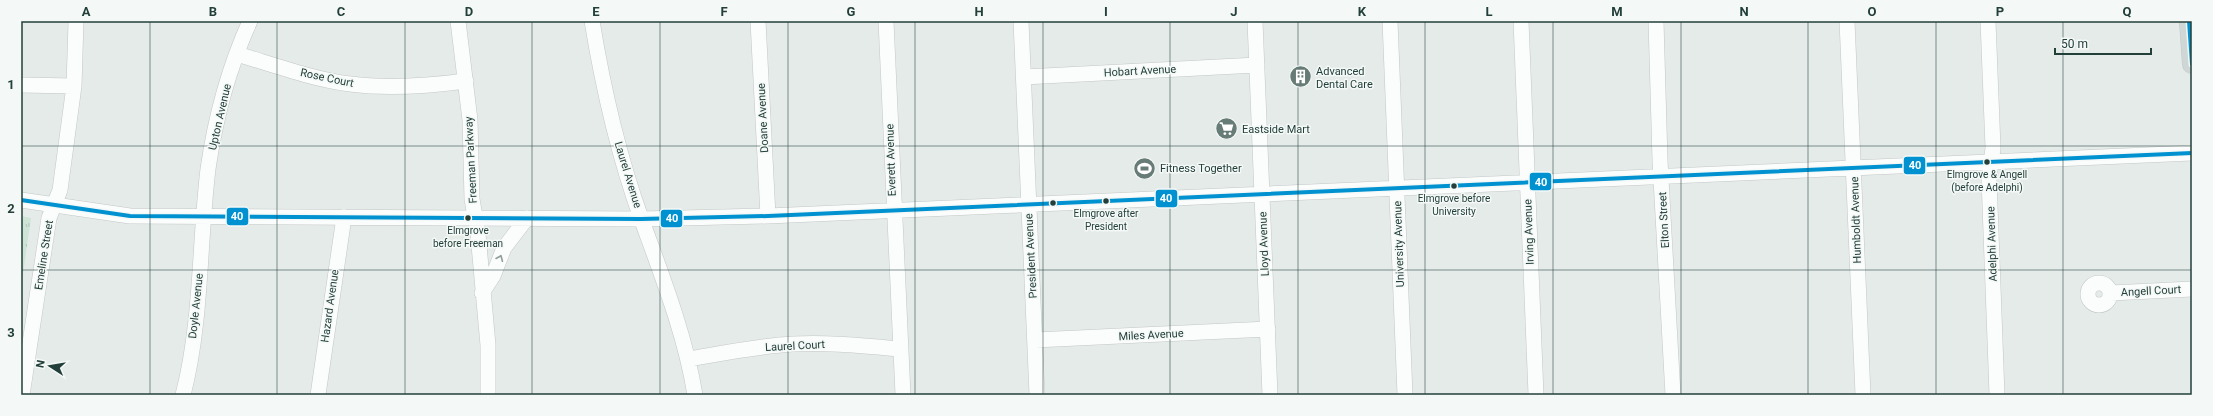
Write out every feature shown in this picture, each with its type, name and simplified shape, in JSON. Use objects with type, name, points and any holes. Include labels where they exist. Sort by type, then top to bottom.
[{"type":"main road","points":[[2189,21],[2192,64]]},
{"type":"street","name":"Emeline Street","points":[[22,395],[49,217],[60,190],[74,86],[76,21]]},
{"type":"street","name":"Upton Avenue","points":[[204,216],[208,169],[214,136],[224,95],[237,54],[250,21]]},
{"type":"street","name":"Freeman Parkway","points":[[458,21],[466,81],[475,218],[488,345],[488,395]]},
{"type":"street","name":"Laurel Avenue","points":[[592,21],[601,75],[613,123],[641,218],[689,359],[695,395]]},
{"type":"street","name":"Doane Avenue","points":[[758,21],[768,216]]},
{"type":"street","name":"Everett Avenue","points":[[886,21],[902,395]]},
{"type":"street","name":"President Avenue","points":[[1021,21],[1037,395]]},
{"type":"street","name":"Lloyd Avenue","points":[[1255,21],[1270,395]]},
{"type":"street","name":"University Avenue","points":[[1390,21],[1405,395]]},
{"type":"street","name":"Irving Avenue","points":[[1522,21],[1536,395]]},
{"type":"street","name":"Elton Street","points":[[1656,21],[1673,395]]},
{"type":"street","name":"Humboldt Avenue","points":[[1847,21],[1863,395]]},
{"type":"street","name":"Adelphi Avenue","points":[[1988,21],[1993,148],[1990,178],[1997,395]]},
{"type":"street","name":"Rose Court","points":[[237,54],[302,73],[350,84],[421,85],[466,81]]},
{"type":"street","name":"Hobart Avenue","points":[[1024,77],[1257,65]]},
{"type":"street","points":[[21,85],[74,86]]},
{"type":"street","points":[[21,200],[123,215],[475,218],[768,216],[2192,153]]},
{"type":"street","name":"Doyle Avenue","points":[[183,395],[196,307],[204,216]]},
{"type":"street","name":"Hazard Avenue","points":[[318,395],[344,217]]},
{"type":"street","points":[[482,293],[493,276],[504,248],[527,218]]},
{"type":"street","name":"Angell Court","points":[[2111,293],[2192,289]]},
{"type":"street","name":"Miles Avenue","points":[[1035,340],[1268,329]]},
{"type":"street","name":"Laurel Court","points":[[689,359],[762,347],[794,344],[839,344],[901,349]]},
{"type":"green space","points":[[21,216],[31,218],[21,288]]},
{"type":"transit line","name":"40","points":[[2189,21],[2192,64]]},
{"type":"transit line","name":"40","points":[[21,200],[130,216],[641,219],[768,216],[2192,153]]},
{"type":"place","name":"Advanced Dental Care","points":[[1301,77]]},
{"type":"place","name":"Eastside Mart","points":[[1227,129]]},
{"type":"place","name":"Elmgrove & Angell (before Adelphi)","points":[[1987,162]]},
{"type":"place","name":"Fitness Together","points":[[1144,168]]},
{"type":"place","name":"Elmgrove before University","points":[[1454,186]]},
{"type":"place","name":"Elmgrove after President","points":[[1106,201]]},
{"type":"place","name":"Elmgrove before Freeman","points":[[468,218]]}]
